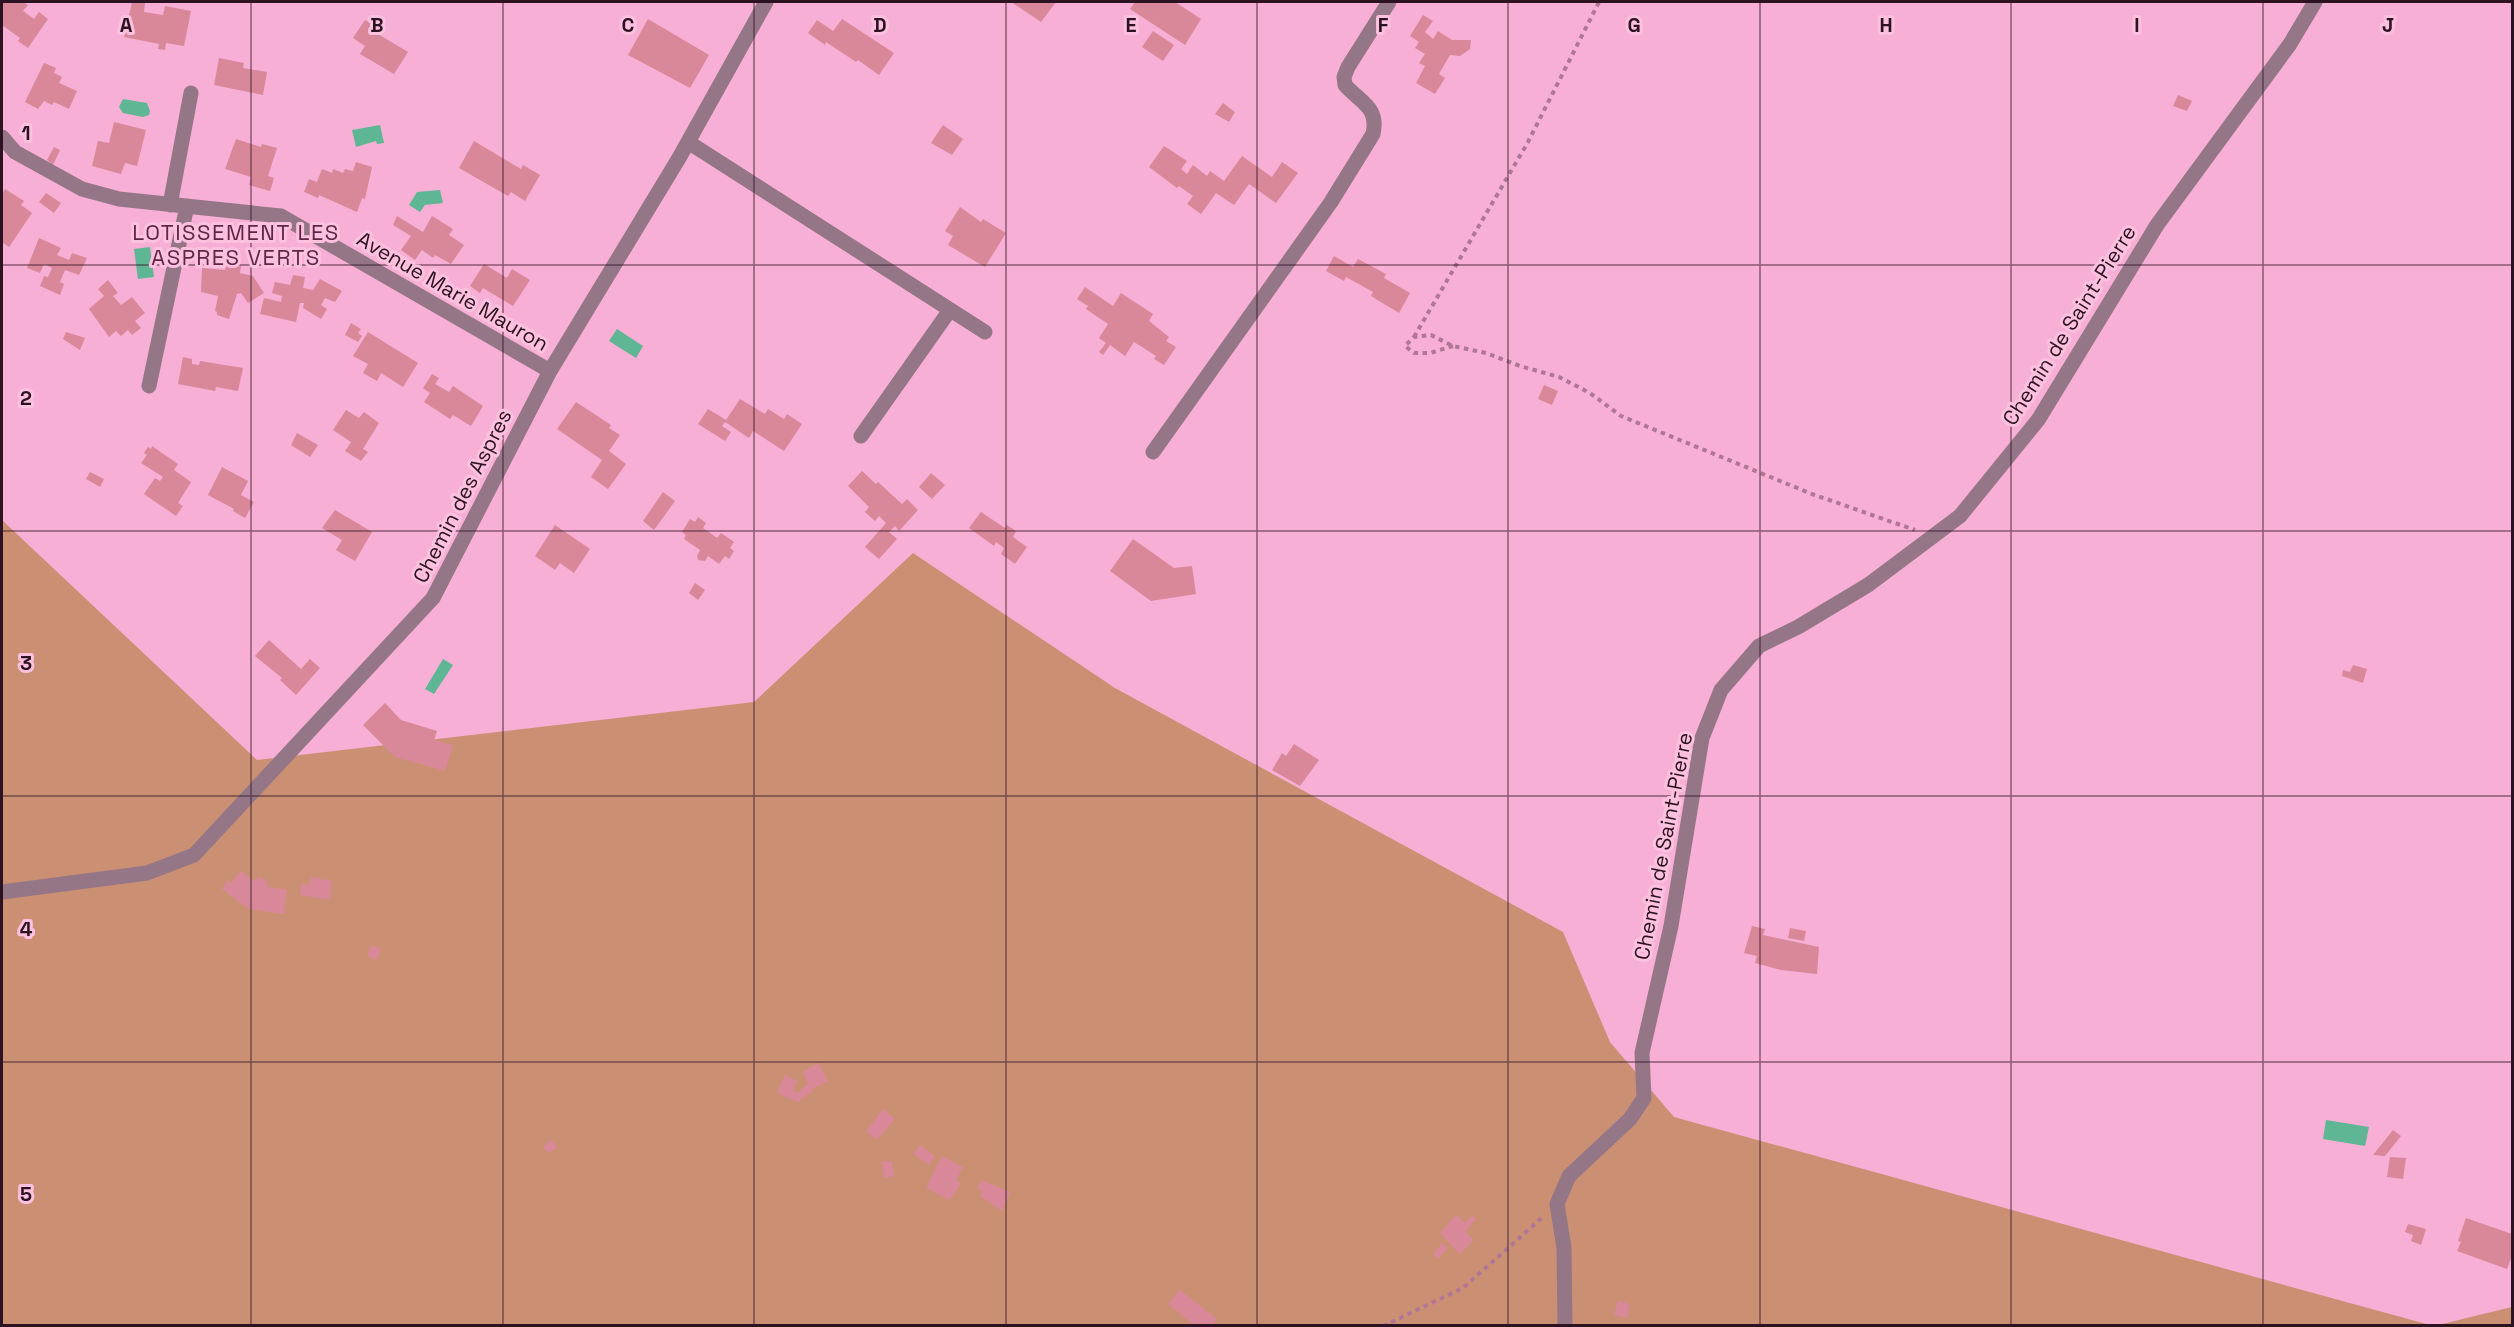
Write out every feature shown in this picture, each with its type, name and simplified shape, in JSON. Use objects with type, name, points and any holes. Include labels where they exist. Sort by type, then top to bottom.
[{"type":"street","name":"Chemin des Aspres","points":[[2,892],[147,873],[194,855],[433,598],[550,371],[688,142],[766,2]]},
{"type":"street","points":[[1153,452],[1330,202],[1373,134],[1375,122],[1373,112],[1345,85],[1344,77],[1389,2]]},
{"type":"street","name":"Chemin de Saint-Pierre","points":[[1557,1204],[1569,1176],[1630,1119],[1644,1098],[1642,1053],[1671,926],[1702,738],[1721,690],[1759,646],[1798,627],[1868,585],[1960,516],[2038,420],[2157,225],[2290,44],[2315,2]]},
{"type":"street","points":[[170,205],[191,93]]},
{"type":"street","name":"Avenue Marie Mauron","points":[[2,137],[15,152],[82,189],[119,199],[281,216],[550,371]]},
{"type":"street","points":[[688,142],[985,332]]},
{"type":"street","points":[[149,386],[187,206]]},
{"type":"street","points":[[861,436],[950,310]]},
{"type":"street","points":[[1557,1204],[1564,1248],[1565,1326]]},
{"type":"path","points":[[1453,346],[1430,353],[1414,354],[1405,346],[1414,337],[1528,142],[1599,2]]},
{"type":"path","points":[[1414,337],[1431,335],[1453,346],[1486,353],[1559,377],[1590,393],[1621,416],[1812,494],[1933,537]]},
{"type":"path","points":[[1383,1326],[1463,1288],[1557,1204]]},
{"type":"shaded area","points":[[123,99],[147,103],[149,115],[143,117],[123,113],[119,107]]},
{"type":"shaded area","points":[[380,125],[384,143],[377,144],[376,141],[356,147],[352,130]]},
{"type":"shaded area","points":[[440,190],[443,203],[425,205],[420,212],[409,205],[417,192]]},
{"type":"shaded area","points":[[150,247],[154,277],[138,279],[134,249]]},
{"type":"shaded area","points":[[617,329],[643,346],[636,358],[609,341]]},
{"type":"shaded area","points":[[2,520],[257,760],[754,702],[913,553],[1115,688],[1563,932],[1610,1042],[1674,1117],[2430,1325],[2,1325]]},
{"type":"shaded area","points":[[443,659],[453,665],[434,694],[425,689]]},
{"type":"shaded area","points":[[2326,1120],[2369,1127],[2365,1146],[2323,1139]]},
{"type":"shaded area","points":[[2512,1307],[2512,1325],[2438,1325]]},
{"type":"building","points":[[2,2],[23,2],[28,5],[23,11],[34,19],[39,12],[48,19],[28,48],[18,41],[20,38],[2,25]]},
{"type":"building","points":[[132,2],[145,3],[144,12],[163,15],[165,6],[191,11],[184,46],[166,43],[165,50],[158,49],[159,44],[124,37]]},
{"type":"building","points":[[1011,2],[1056,2],[1041,22]]},
{"type":"building","points":[[1135,2],[1175,2],[1201,19],[1185,45],[1130,9]]},
{"type":"building","points":[[1423,15],[1433,21],[1425,32],[1433,39],[1438,31],[1452,40],[1471,40],[1470,49],[1460,56],[1450,55],[1439,74],[1445,78],[1435,94],[1416,83],[1425,66],[1419,63],[1425,54],[1415,48],[1419,42],[1410,36]]},
{"type":"building","points":[[648,19],[709,55],[690,88],[628,55]]},
{"type":"building","points":[[842,19],[894,53],[879,75],[858,60],[856,62],[808,33],[817,20],[833,31]]},
{"type":"building","points":[[365,20],[381,29],[378,34],[408,52],[394,74],[360,54],[365,46],[353,38]]},
{"type":"building","points":[[1153,31],[1174,45],[1163,61],[1142,47]]},
{"type":"building","points":[[219,58],[244,63],[243,68],[267,72],[263,95],[214,85]]},
{"type":"building","points":[[44,63],[56,68],[54,73],[62,77],[59,83],[77,91],[69,109],[54,102],[52,105],[44,101],[38,109],[25,102]]},
{"type":"building","points":[[2178,95],[2192,101],[2187,111],[2173,106]]},
{"type":"building","points":[[1223,103],[1235,112],[1229,122],[1215,114]]},
{"type":"building","points":[[114,122],[146,130],[137,166],[125,163],[121,174],[92,166],[98,141],[109,143]]},
{"type":"building","points":[[943,125],[963,139],[952,155],[931,143]]},
{"type":"building","points":[[236,139],[261,147],[262,144],[277,148],[268,176],[274,178],[270,191],[249,185],[251,177],[225,169]]},
{"type":"building","points":[[474,141],[521,169],[523,165],[540,175],[525,201],[511,192],[508,196],[459,168]]},
{"type":"building","points":[[1164,146],[1187,161],[1181,169],[1187,174],[1193,165],[1207,176],[1210,171],[1224,181],[1242,156],[1272,177],[1282,162],[1298,173],[1276,203],[1249,184],[1234,205],[1216,193],[1201,214],[1187,204],[1193,196],[1179,186],[1177,188],[1149,167]]},
{"type":"building","points":[[54,147],[60,150],[53,165],[47,160]]},
{"type":"building","points":[[356,162],[372,167],[365,199],[362,198],[357,212],[319,195],[318,198],[304,192],[309,179],[317,182],[322,169],[332,173],[333,169],[343,173],[345,169],[353,171]]},
{"type":"building","points":[[5,189],[24,201],[21,205],[32,213],[9,247],[2,242],[2,194]]},
{"type":"building","points":[[46,193],[61,203],[54,213],[39,202]]},
{"type":"building","points":[[960,207],[981,222],[983,219],[1006,233],[985,267],[948,245],[953,236],[945,231]]},
{"type":"building","points":[[397,216],[423,232],[432,216],[453,229],[449,235],[464,245],[451,264],[435,255],[433,258],[422,250],[415,260],[401,250],[411,236],[393,225]]},
{"type":"building","points":[[39,238],[61,248],[57,255],[69,260],[72,253],[87,258],[79,275],[65,270],[60,282],[64,284],[60,295],[40,286],[44,276],[48,277],[52,268],[44,264],[40,273],[27,268]]},
{"type":"building","points":[[1334,256],[1353,267],[1358,259],[1386,274],[1384,278],[1410,293],[1399,313],[1371,296],[1373,292],[1346,277],[1344,281],[1326,271]]},
{"type":"building","points":[[227,263],[241,266],[240,273],[253,276],[264,293],[248,303],[241,293],[237,294],[229,319],[217,315],[215,311],[218,296],[201,292],[202,268],[225,270]]},
{"type":"building","points":[[484,264],[507,278],[512,269],[530,280],[513,306],[483,288],[480,293],[470,286]]},
{"type":"building","points":[[293,275],[305,277],[303,288],[313,290],[320,279],[342,291],[335,302],[325,298],[321,305],[327,309],[321,319],[303,308],[304,303],[300,303],[296,322],[260,314],[264,298],[281,302],[282,296],[272,293],[275,282],[290,285]]},
{"type":"building","points":[[108,280],[118,293],[113,296],[121,305],[132,297],[145,313],[135,321],[141,328],[132,335],[128,330],[121,336],[116,331],[109,337],[89,309],[104,296],[98,289]]},
{"type":"building","points":[[1085,287],[1113,306],[1121,293],[1153,314],[1149,321],[1169,337],[1166,341],[1176,347],[1164,365],[1154,359],[1156,356],[1134,342],[1125,356],[1110,345],[1103,355],[1099,352],[1106,343],[1099,338],[1108,324],[1086,309],[1088,306],[1077,299]]},
{"type":"building","points":[[351,323],[361,329],[358,333],[362,336],[358,342],[345,335]]},
{"type":"building","points":[[66,332],[85,338],[80,350],[63,339]]},
{"type":"building","points":[[368,332],[418,363],[403,387],[381,373],[377,381],[363,373],[368,364],[353,356]]},
{"type":"building","points":[[183,357],[192,359],[192,364],[199,365],[200,361],[243,368],[238,391],[216,387],[215,391],[178,384]]},
{"type":"building","points":[[432,374],[439,378],[435,384],[449,392],[453,386],[483,406],[471,426],[453,415],[450,419],[424,402],[430,393],[423,388]]},
{"type":"building","points":[[1544,385],[1558,391],[1552,405],[1538,399]]},
{"type":"building","points":[[740,399],[765,414],[768,409],[784,419],[787,414],[802,424],[784,451],[753,431],[749,438],[725,422],[722,426],[731,432],[725,441],[698,424],[708,409],[726,420]]},
{"type":"building","points":[[576,402],[611,425],[609,428],[620,435],[609,451],[626,464],[608,489],[591,477],[602,460],[557,429]]},
{"type":"building","points":[[346,410],[359,418],[364,412],[379,423],[363,449],[368,452],[361,461],[345,451],[351,442],[333,430]]},
{"type":"building","points":[[297,433],[318,445],[310,457],[291,445]]},
{"type":"building","points":[[152,446],[178,464],[174,470],[191,482],[178,503],[183,506],[176,516],[144,494],[155,478],[160,481],[163,477],[141,463],[147,455],[144,453],[148,447],[151,449]]},
{"type":"building","points":[[222,467],[248,481],[241,495],[254,502],[245,518],[233,511],[234,509],[208,495]]},
{"type":"building","points":[[862,471],[902,504],[907,499],[918,510],[899,531],[895,526],[889,532],[897,539],[879,559],[865,547],[886,523],[879,516],[875,521],[865,512],[869,507],[848,486]]},
{"type":"building","points":[[90,472],[104,479],[100,487],[86,479]]},
{"type":"building","points":[[931,473],[945,485],[932,499],[919,487]]},
{"type":"building","points":[[663,492],[675,501],[654,530],[643,521]]},
{"type":"building","points":[[335,510],[372,532],[355,561],[336,550],[342,540],[322,528]]},
{"type":"building","points":[[981,512],[1005,528],[1007,525],[1016,531],[1013,537],[1027,547],[1015,564],[1001,554],[1004,548],[996,542],[994,546],[969,528]]},
{"type":"building","points":[[698,517],[706,523],[703,528],[717,538],[721,533],[734,542],[730,548],[734,551],[729,559],[725,556],[719,564],[708,556],[705,561],[698,560],[700,550],[684,539],[686,535],[682,532],[690,519],[695,522]]},
{"type":"building","points":[[555,525],[590,549],[574,573],[560,563],[555,570],[535,556]]},
{"type":"building","points":[[1133,539],[1174,568],[1192,566],[1196,594],[1151,601],[1110,571]]},
{"type":"building","points":[[695,583],[705,590],[698,600],[689,593]]},
{"type":"building","points":[[269,640],[301,669],[310,659],[320,668],[296,695],[280,680],[282,678],[255,656]]},
{"type":"building","points":[[2353,665],[2367,669],[2363,683],[2342,676],[2343,670],[2350,672]]},
{"type":"building","points":[[385,703],[401,720],[437,731],[434,740],[453,745],[445,771],[395,757],[363,725]]},
{"type":"building","points":[[1294,744],[1319,760],[1300,786],[1272,770],[1282,753],[1286,756]]},
{"type":"building","points":[[241,871],[253,881],[260,877],[267,881],[268,887],[287,890],[284,914],[249,909],[222,889],[228,880],[231,883]]},
{"type":"building","points":[[311,877],[332,881],[329,900],[300,895],[301,884],[310,885]]},
{"type":"building","points":[[1752,926],[1765,929],[1763,935],[1819,947],[1817,974],[1781,970],[1755,963],[1757,956],[1744,953]]},
{"type":"building","points":[[1790,928],[1806,931],[1804,941],[1788,938]]},
{"type":"building","points":[[371,945],[381,949],[377,960],[367,956]]},
{"type":"building","points":[[818,1063],[828,1081],[812,1089],[813,1091],[798,1102],[777,1093],[785,1075],[797,1081],[793,1091],[797,1093],[808,1084],[803,1072]]},
{"type":"building","points":[[883,1109],[895,1119],[877,1140],[866,1131]]},
{"type":"building","points":[[2393,1130],[2401,1136],[2385,1156],[2373,1155]]},
{"type":"building","points":[[551,1140],[557,1147],[549,1153],[543,1147]]},
{"type":"building","points":[[920,1145],[935,1156],[929,1165],[913,1154]]},
{"type":"building","points":[[942,1156],[963,1167],[956,1180],[961,1183],[950,1200],[926,1188]]},
{"type":"building","points":[[2390,1157],[2406,1158],[2403,1179],[2387,1177]]},
{"type":"building","points":[[892,1161],[894,1176],[884,1178],[882,1162]]},
{"type":"building","points":[[981,1180],[1010,1192],[1002,1211],[980,1196],[983,1191],[977,1189]]},
{"type":"building","points":[[1456,1215],[1465,1223],[1472,1215],[1476,1219],[1465,1232],[1474,1240],[1460,1254],[1440,1233]]},
{"type":"building","points":[[2466,1218],[2512,1234],[2512,1256],[2507,1269],[2457,1251]]},
{"type":"building","points":[[2408,1224],[2426,1229],[2421,1245],[2411,1241],[2413,1235],[2405,1232]]},
{"type":"building","points":[[1442,1243],[1448,1248],[1438,1259],[1433,1254]]},
{"type":"building","points":[[1180,1290],[1217,1319],[1212,1326],[1195,1326],[1168,1304]]},
{"type":"building","points":[[1618,1301],[1630,1304],[1627,1318],[1614,1315]]},
{"type":"district","name":"LOTISSEMENT LES ASPRES VERTS","points":[[236,244]]}]
